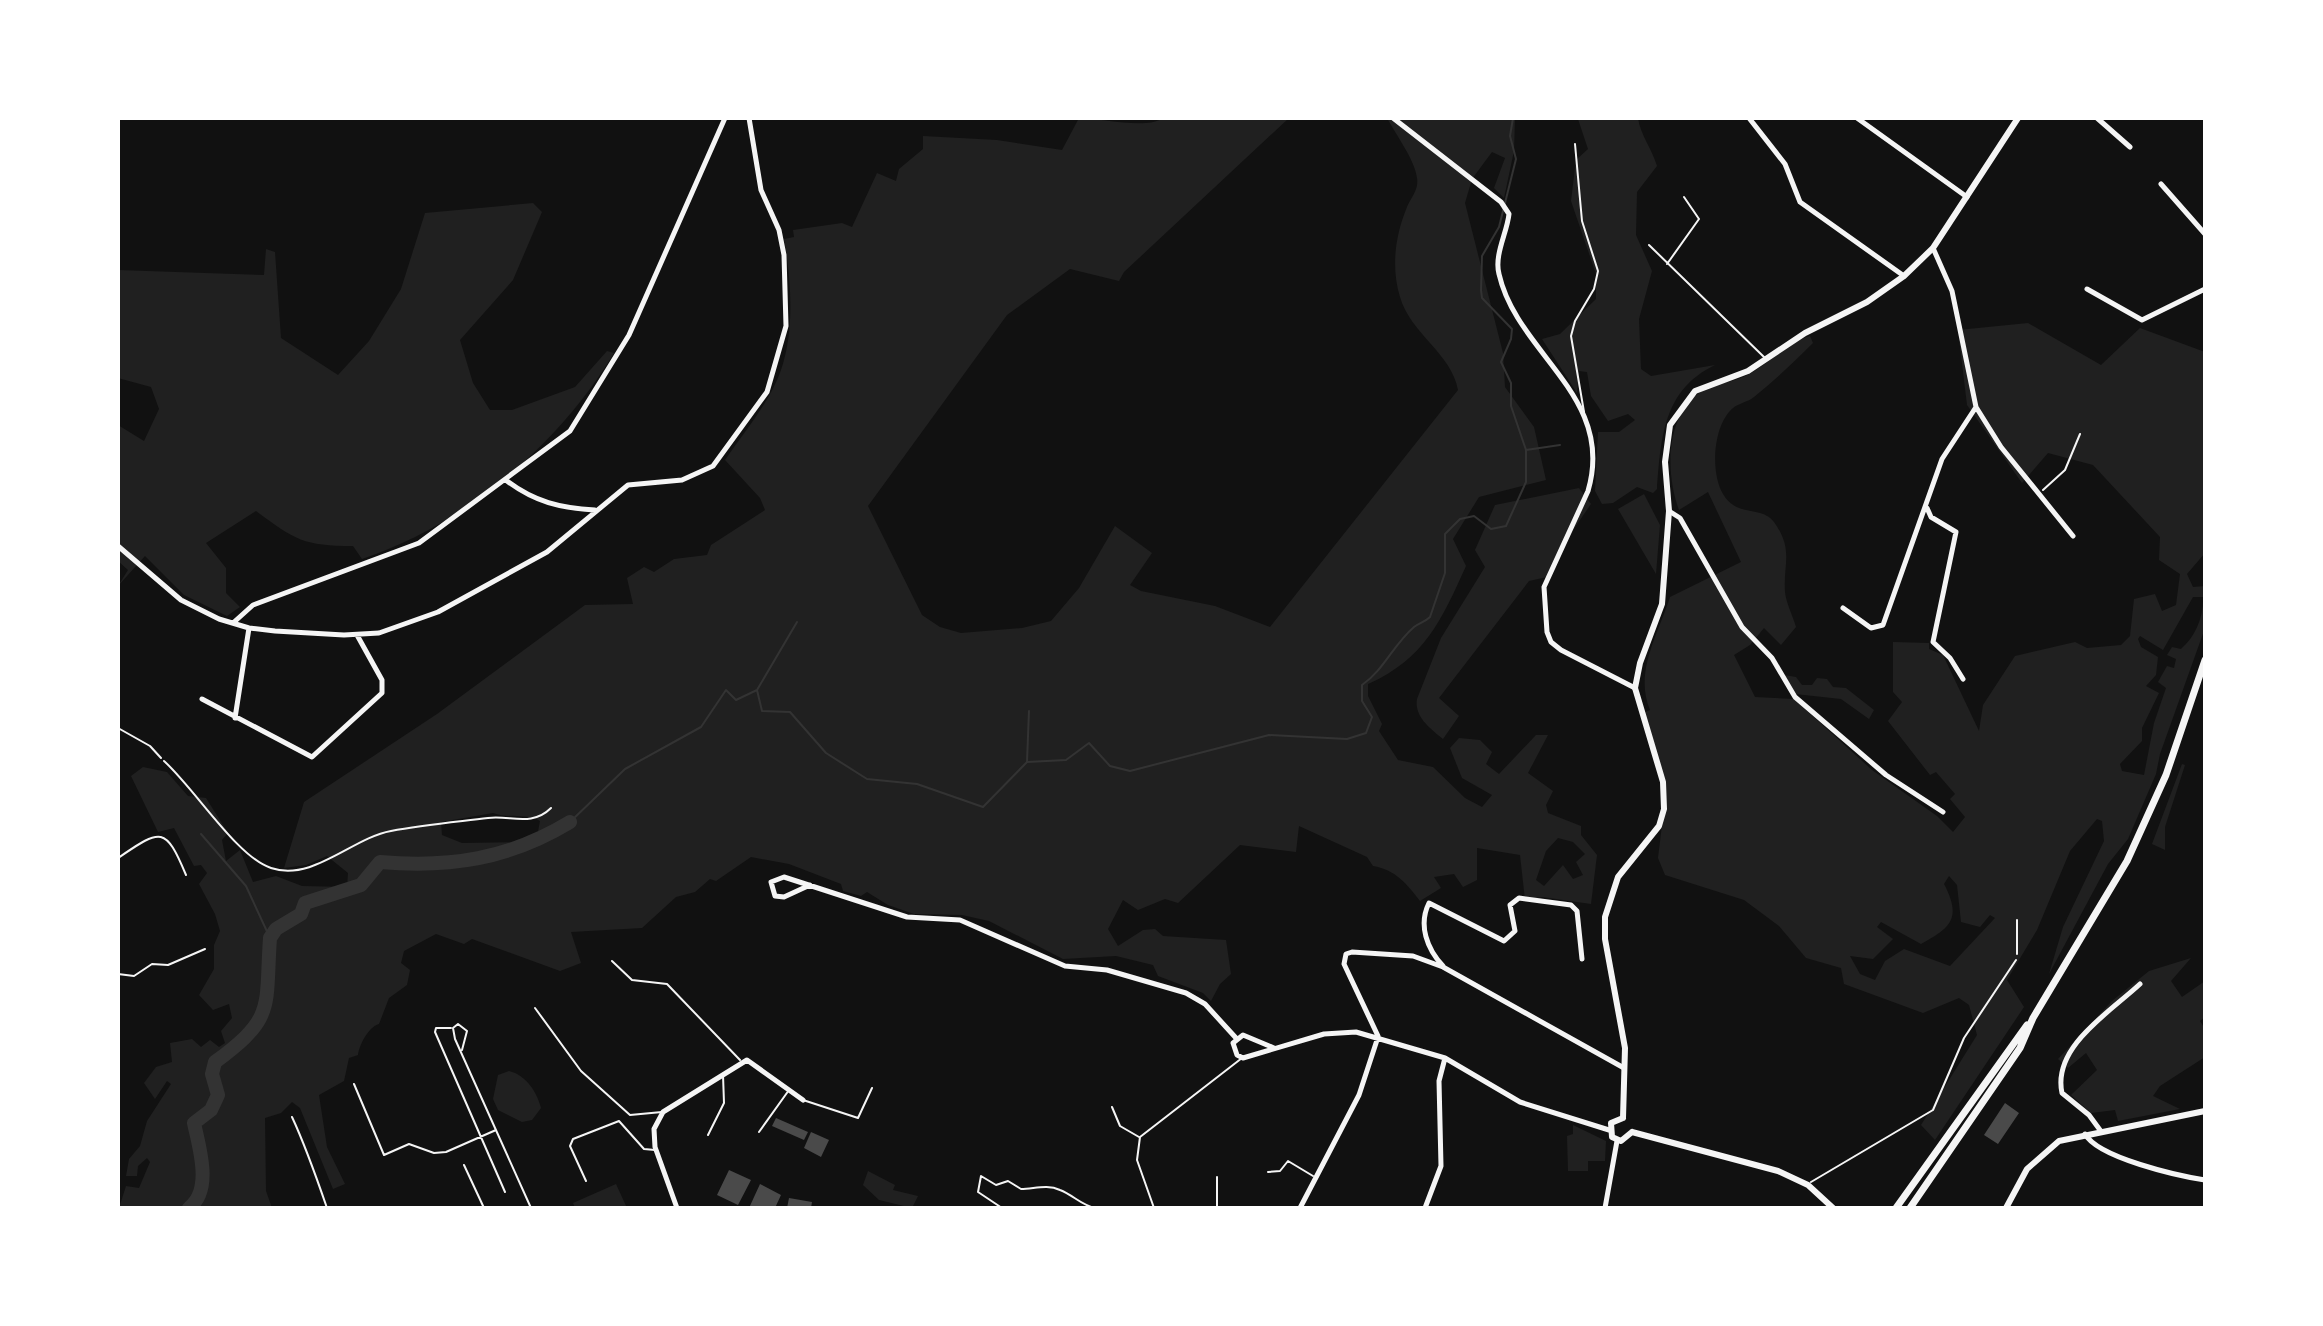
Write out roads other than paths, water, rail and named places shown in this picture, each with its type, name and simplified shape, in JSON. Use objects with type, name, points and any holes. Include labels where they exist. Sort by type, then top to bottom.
[{"type":"main road","points":[[1910,1208],[2020,1048],[2033,1018],[2134,847],[2172,759],[2205,660]]},
{"type":"main road","points":[[1896,1208],[2012,1042],[2033,1018]]},
{"type":"street","points":[[232,623],[253,605],[419,543],[558,442],[586,409],[629,335],[725,118]]},
{"type":"street","points":[[118,546],[181,600],[232,623],[249,628],[357,635],[399,628],[438,612],[547,552],[628,485],[647,480],[682,480],[713,466],[753,416],[773,379],[786,326],[784,255],[779,230],[761,190],[749,118]]},
{"type":"street","points":[[1393,118],[1501,202],[1509,214],[1498,272],[1520,317],[1584,412],[1593,446],[1593,474],[1544,587],[1547,632],[1551,642],[1561,650],[1635,688]]},
{"type":"street","points":[[1749,118],[1785,164],[1800,202],[1904,276]]},
{"type":"street","points":[[1857,118],[1967,197]]},
{"type":"street","points":[[1623,1118],[1625,1048],[1605,939],[1605,914],[1618,877],[1659,826],[1665,801],[1663,782],[1635,688],[1640,663],[1662,604],[1669,511],[1665,462],[1670,425],[1695,391],[1748,371],[1805,333],[1867,302],[1904,276],[1933,248],[2018,118]]},
{"type":"street","points":[[2097,118],[2130,147]]},
{"type":"street","points":[[2161,184],[2205,234]]},
{"type":"street","points":[[1933,248],[1952,291],[1976,407],[2001,447],[2073,536]]},
{"type":"street","points":[[2087,289],[2142,320],[2205,289]]},
{"type":"street","points":[[1843,608],[1862,625],[1881,628],[1942,459],[1976,407]]},
{"type":"street","points":[[507,481],[557,507],[595,510]]},
{"type":"street","points":[[1926,507],[1931,517],[1956,532],[1933,642],[1950,658],[1963,679]]},
{"type":"street","points":[[1669,511],[1680,518],[1742,627],[1772,658],[1795,697],[1886,775],[1943,812]]},
{"type":"street","points":[[235,718],[249,628]]},
{"type":"street","points":[[202,699],[312,757],[382,693],[382,680],[357,635]]},
{"type":"street","points":[[810,885],[784,897],[775,896],[771,890],[771,882],[777,877],[810,885],[907,917],[960,920],[1065,966],[1107,970],[1186,993],[1205,1004],[1236,1038]]},
{"type":"street","points":[[1443,967],[1434,956],[1423,923],[1429,903],[1504,941],[1515,931],[1510,905],[1519,898],[1571,905],[1577,911],[1582,959]]},
{"type":"street","points":[[1300,1208],[1359,1095],[1378,1037],[1344,964],[1346,954],[1368,950],[1413,956],[1443,967],[1624,1068]]},
{"type":"street","points":[[2100,1130],[2089,1115],[2062,1093],[2061,1067],[2073,1048],[2140,984]]},
{"type":"street","points":[[1236,1038],[1233,1049],[1243,1058],[1340,1031],[1378,1037],[1445,1058],[1520,1102],[1609,1130],[1617,1141],[1605,1208]]},
{"type":"street","points":[[1236,1038],[1243,1035],[1274,1048]]},
{"type":"street","points":[[1425,1208],[1441,1166],[1439,1081],[1445,1058]]},
{"type":"street","points":[[677,1208],[656,1150],[654,1129],[663,1112],[741,1061],[755,1062],[803,1100]]},
{"type":"street","points":[[2006,1208],[2036,1158],[2057,1142],[2084,1133],[2205,1111]]},
{"type":"street","points":[[1609,1130],[1613,1121],[1623,1118]]},
{"type":"street","points":[[1623,1118],[1629,1122],[1632,1132]]},
{"type":"street","points":[[1632,1132],[1778,1171],[1808,1185],[1833,1208]]},
{"type":"street","points":[[1617,1141],[1625,1140],[1632,1132]]},
{"type":"street","points":[[2084,1133],[2093,1144],[2123,1157],[2181,1177],[2205,1180]]},
{"type":"lane","points":[[1575,144],[1580,215],[1598,271],[1594,289],[1575,321],[1571,336],[1584,412]]},
{"type":"lane","points":[[1667,264],[1699,219],[1684,197]]},
{"type":"lane","points":[[1649,245],[1766,359]]},
{"type":"lane","points":[[118,728],[150,746],[161,758]]},
{"type":"lane","points":[[118,858],[156,836],[166,837],[172,842],[186,875]]},
{"type":"lane","points":[[118,974],[134,976],[152,964],[168,965],[205,949]]},
{"type":"lane","points":[[1808,1185],[1933,1110],[1969,1029],[2016,960]]},
{"type":"lane","points":[[612,961],[632,980],[667,984],[741,1061]]},
{"type":"lane","points":[[535,1008],[581,1071],[630,1115],[663,1112]]},
{"type":"lane","points":[[462,1050],[467,1031],[458,1024],[453,1028],[436,1028],[435,1032],[505,1192]]},
{"type":"lane","points":[[453,1028],[531,1208]]},
{"type":"lane","points":[[1154,1208],[1137,1160],[1140,1137],[1243,1058]]},
{"type":"lane","points":[[708,1135],[724,1103],[723,1074]]},
{"type":"lane","points":[[354,1084],[384,1155],[409,1144],[434,1153],[446,1152],[497,1129]]},
{"type":"lane","points":[[803,1100],[858,1118],[872,1088]]},
{"type":"lane","points":[[759,1132],[789,1089]]},
{"type":"lane","points":[[1112,1107],[1120,1126],[1140,1137]]},
{"type":"lane","points":[[292,1117],[311,1156],[310,1165],[327,1208]]},
{"type":"lane","points":[[586,1181],[571,1142],[614,1121],[622,1123],[644,1149],[656,1150]]},
{"type":"lane","points":[[1268,1172],[1280,1171],[1288,1161],[1316,1178]]},
{"type":"lane","points":[[464,1165],[484,1208]]},
{"type":"lane","points":[[1002,1208],[978,1192],[981,1176],[996,1185],[1008,1181],[1021,1189],[1035,1186],[1061,1190],[1084,1206],[1095,1208]]},
{"type":"lane","points":[[1217,1177],[1217,1208]]},
{"type":"waterway","points":[[570,822],[625,769],[701,727],[726,690],[736,700],[757,690],[762,711],[790,712],[826,753],[867,779],[917,784],[983,807],[1027,762],[1066,760],[1089,743],[1110,766],[1130,771],[1269,735],[1347,739],[1366,733],[1372,717],[1362,701],[1362,685],[1407,634],[1430,617],[1445,573],[1445,534],[1460,519],[1474,516],[1491,529],[1506,526],[1526,482],[1526,450],[1511,406],[1511,383],[1501,362],[1512,329],[1482,298],[1481,290],[1482,256],[1499,227],[1516,159],[1510,136],[1513,118]]},
{"type":"waterway","points":[[1526,450],[1560,445]]},
{"type":"waterway","points":[[757,690],[797,622]]},
{"type":"waterway","points":[[1027,762],[1029,711]]},
{"type":"waterway","points":[[189,1208],[201,1190],[202,1180],[194,1123],[211,1110],[218,1095],[212,1074],[215,1062],[249,1034],[264,1010],[270,938],[276,929],[301,914],[305,903],[361,885],[380,862],[431,863],[478,858],[524,845],[570,822]]},
{"type":"waterway","points":[[201,834],[246,886],[270,938]]}]
